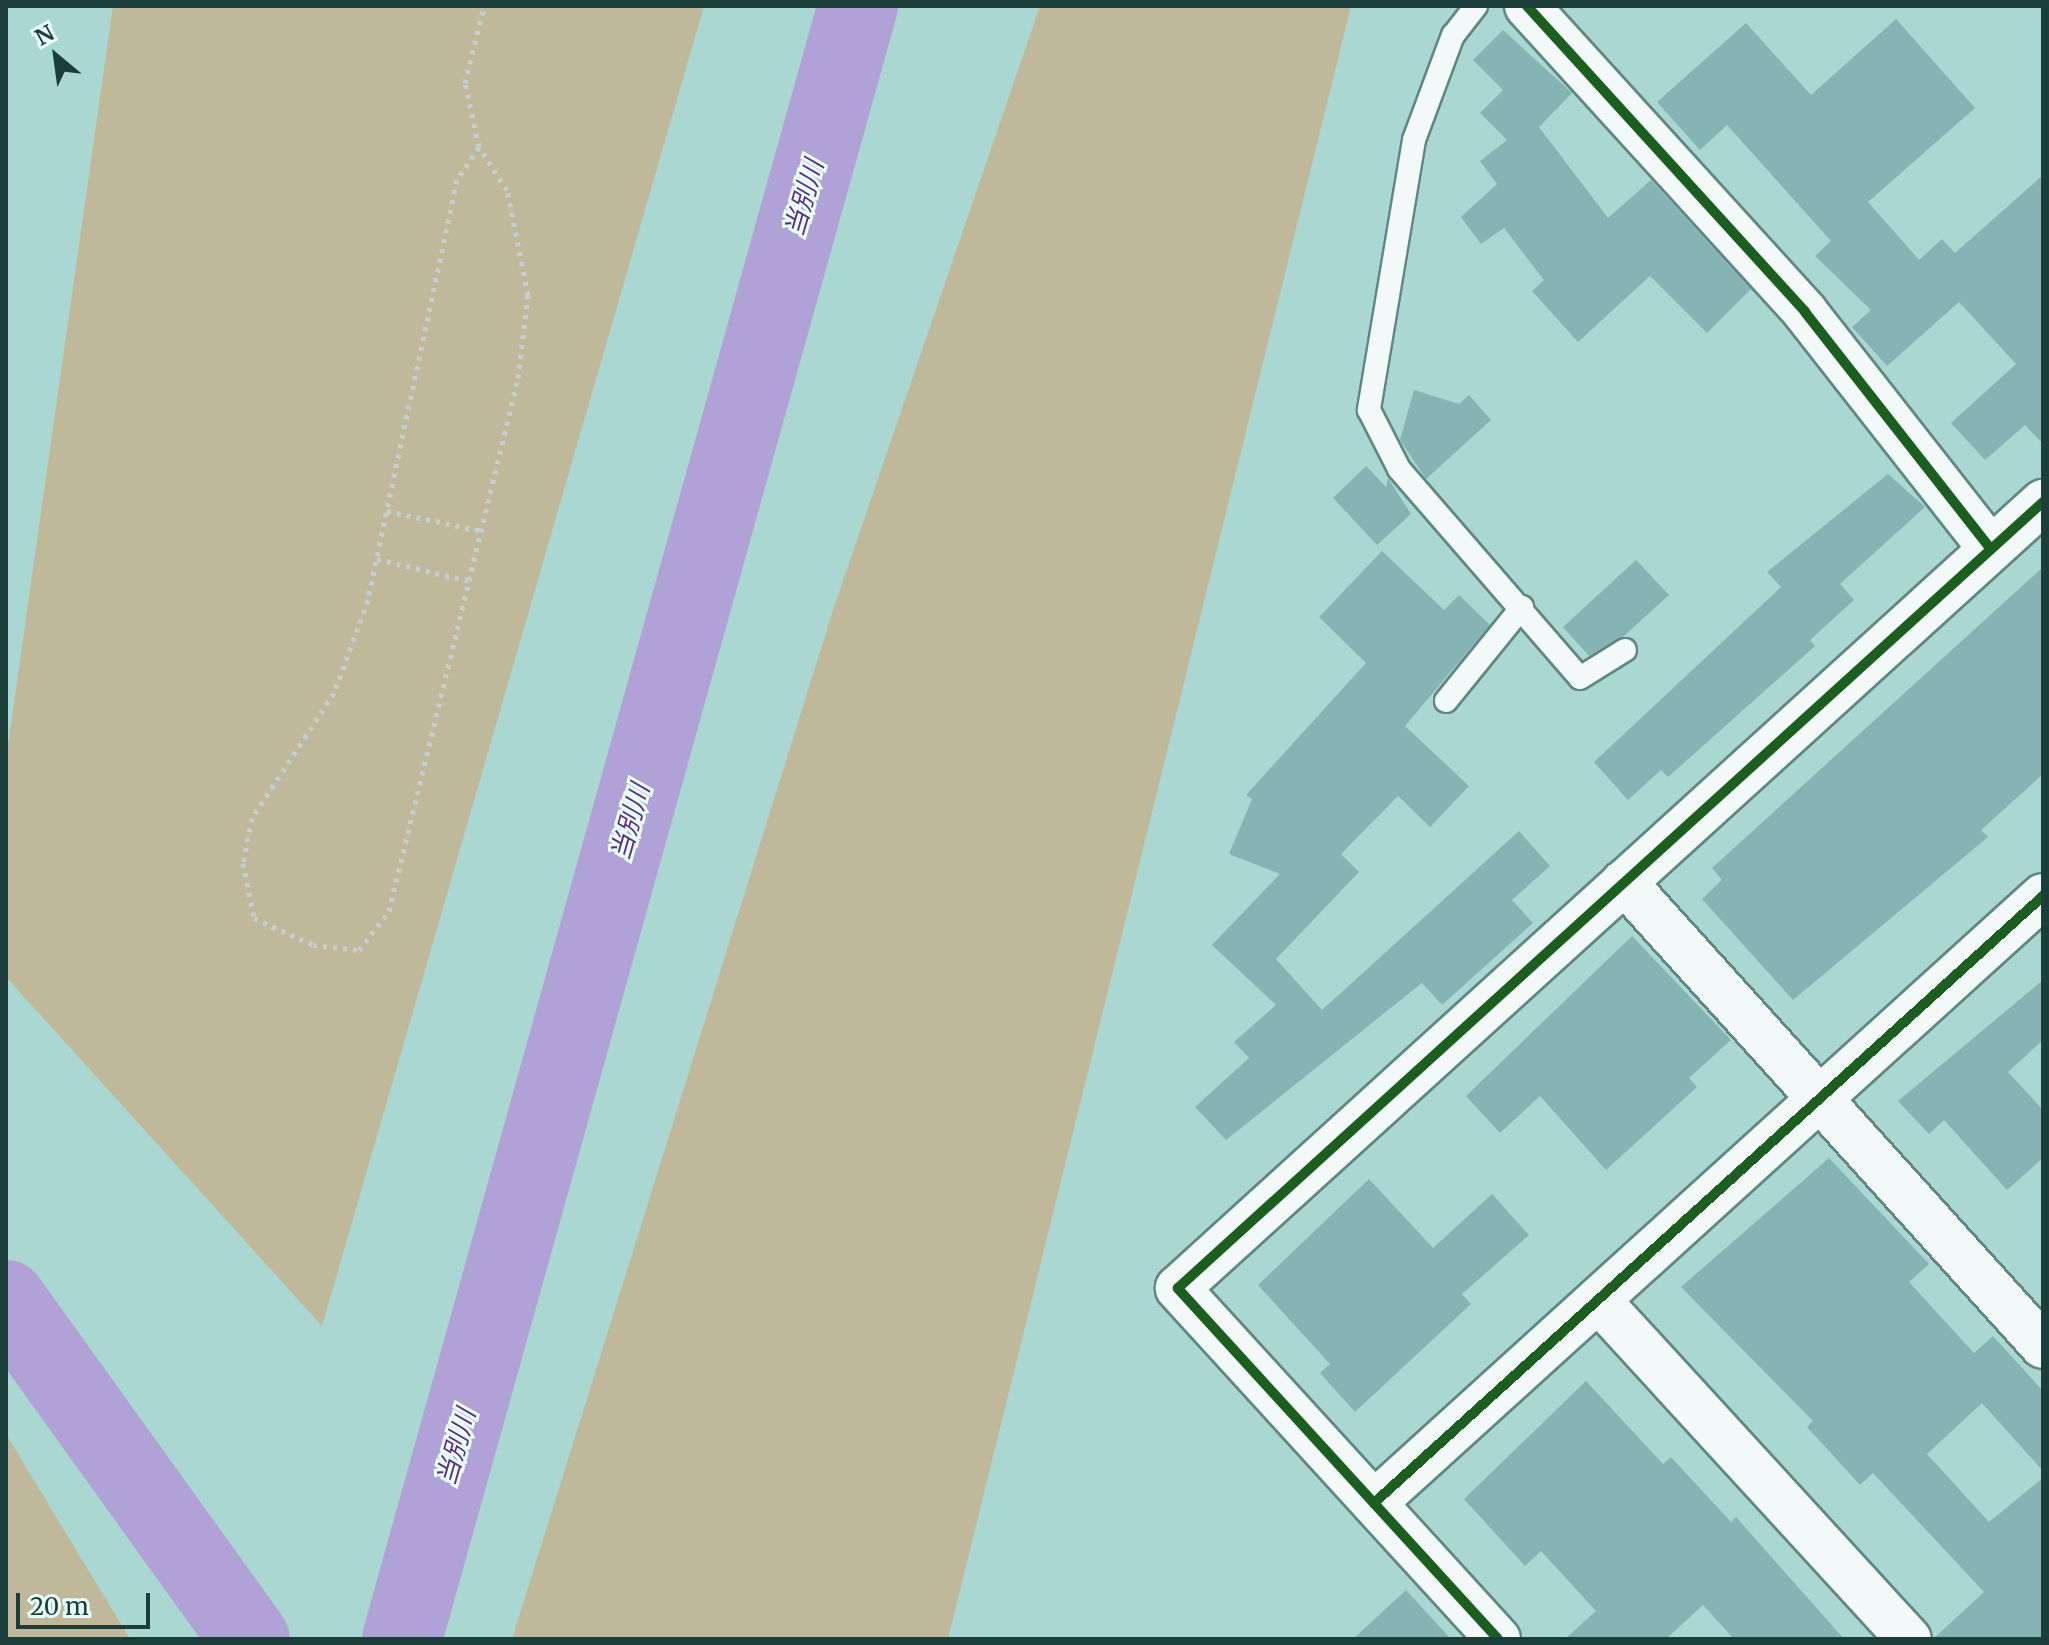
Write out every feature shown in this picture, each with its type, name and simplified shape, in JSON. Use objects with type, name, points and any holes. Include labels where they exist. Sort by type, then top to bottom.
[{"type":"street","points":[[1527,6],[1805,312],[1991,549]]},
{"type":"street","points":[[1490,1636],[1374,1503],[1178,1288],[2043,502]]},
{"type":"street","points":[[1624,882],[1817,1101],[2043,1346]]},
{"type":"street","points":[[1374,1503],[2042,898]]},
{"type":"street","points":[[1598,1300],[1909,1639]]},
{"type":"lane","points":[[1476,6],[1453,35],[1414,140],[1369,410],[1399,469],[1522,607],[1580,678],[1625,650]]},
{"type":"lane","points":[[1446,701],[1522,607]]},
{"type":"path","points":[[479,147],[457,180],[377,559],[334,693],[252,818],[243,863],[254,918],[313,945],[359,950],[389,911],[518,378],[528,295],[507,190],[479,147],[465,83],[484,6]]},
{"type":"path","points":[[387,511],[482,531]]},
{"type":"path","points":[[377,559],[470,581]]},
{"type":"shaded area","points":[[113,6],[704,6],[322,1326],[6,977],[6,759]]},
{"type":"shaded area","points":[[1040,6],[1351,6],[948,1639],[512,1639],[834,607]]},
{"type":"shaded area","points":[[6,1434],[130,1639],[6,1639]]},
{"type":"building","points":[[1896,19],[1975,108],[1868,202],[1919,260],[1942,239],[1955,253],[2043,175],[2043,444],[2025,425],[1985,460],[1951,423],[2016,364],[1959,302],[1887,366],[1852,327],[1871,310],[1815,256],[1831,241],[1727,125],[1700,150],[1657,102],[1746,23],[1811,95]]},
{"type":"building","points":[[1503,30],[1572,93],[1539,127],[1608,218],[1651,180],[1751,289],[1707,333],[1650,276],[1578,342],[1532,291],[1544,280],[1504,228],[1481,244],[1461,217],[1497,184],[1480,161],[1507,140],[1480,113],[1503,90],[1473,60]]},
{"type":"building","points":[[1414,390],[1459,404],[1469,395],[1491,420],[1426,479],[1400,440]]},
{"type":"building","points":[[1366,466],[1386,487],[1388,478],[1411,514],[1377,545],[1333,498]]},
{"type":"building","points":[[1888,474],[1925,507],[1840,584],[1854,600],[1810,640],[1815,646],[1668,777],[1661,770],[1628,800],[1594,762],[1781,587],[1767,572]]},
{"type":"building","points":[[1382,551],[1444,610],[1459,595],[1490,625],[1405,726],[1469,786],[1430,827],[1398,796],[1341,854],[1359,872],[1276,959],[1322,1010],[1519,831],[1550,866],[1512,900],[1533,923],[1442,1005],[1422,983],[1226,1140],[1195,1107],[1249,1058],[1234,1042],[1276,1005],[1212,945],[1280,874],[1229,854],[1252,799],[1246,795],[1366,663],[1319,617]]},
{"type":"building","points":[[1636,560],[1669,595],[1624,636],[1589,656],[1563,627]]},
{"type":"building","points":[[2043,567],[2043,774],[1981,830],[1988,837],[1793,1000],[1702,899],[1722,880],[1712,868]]},
{"type":"building","points":[[1632,936],[1731,1040],[1689,1078],[1697,1087],[1606,1170],[1540,1096],[1500,1133],[1466,1096]]},
{"type":"building","points":[[2043,980],[2043,1040],[2008,1072],[2043,1110],[2043,1158],[2007,1190],[1944,1120],[1929,1134],[1898,1101]]},
{"type":"building","points":[[1829,1158],[1929,1264],[1909,1282],[1974,1353],[1993,1336],[2043,1391],[2043,1471],[1982,1403],[1927,1454],[1989,1522],[2043,1478],[2043,1639],[1933,1639],[1984,1592],[1873,1473],[1860,1485],[1807,1427],[1813,1421],[1681,1287]]},
{"type":"building","points":[[1369,1179],[1433,1248],[1492,1194],[1529,1235],[1462,1294],[1471,1304],[1355,1412],[1320,1373],[1330,1364],[1258,1285]]},
{"type":"building","points":[[1586,1381],[1663,1464],[1671,1457],[1731,1522],[1736,1517],[1844,1639],[1734,1639],[1703,1605],[1666,1639],[1565,1639],[1596,1611],[1541,1551],[1525,1566],[1464,1499]]},
{"type":"building","points":[[1406,1590],[1451,1639],[1353,1639]]},
{"type":"waterway","name":"当別川","points":[[402,1639],[858,6]]},
{"type":"waterway","points":[[6,1300],[250,1639]]},
{"type":"cycle path","points":[[1527,6],[1805,312],[1991,549]]},
{"type":"cycle path","points":[[1498,1639],[1178,1288],[2043,502]]},
{"type":"cycle path","points":[[1374,1503],[2043,896]]}]
